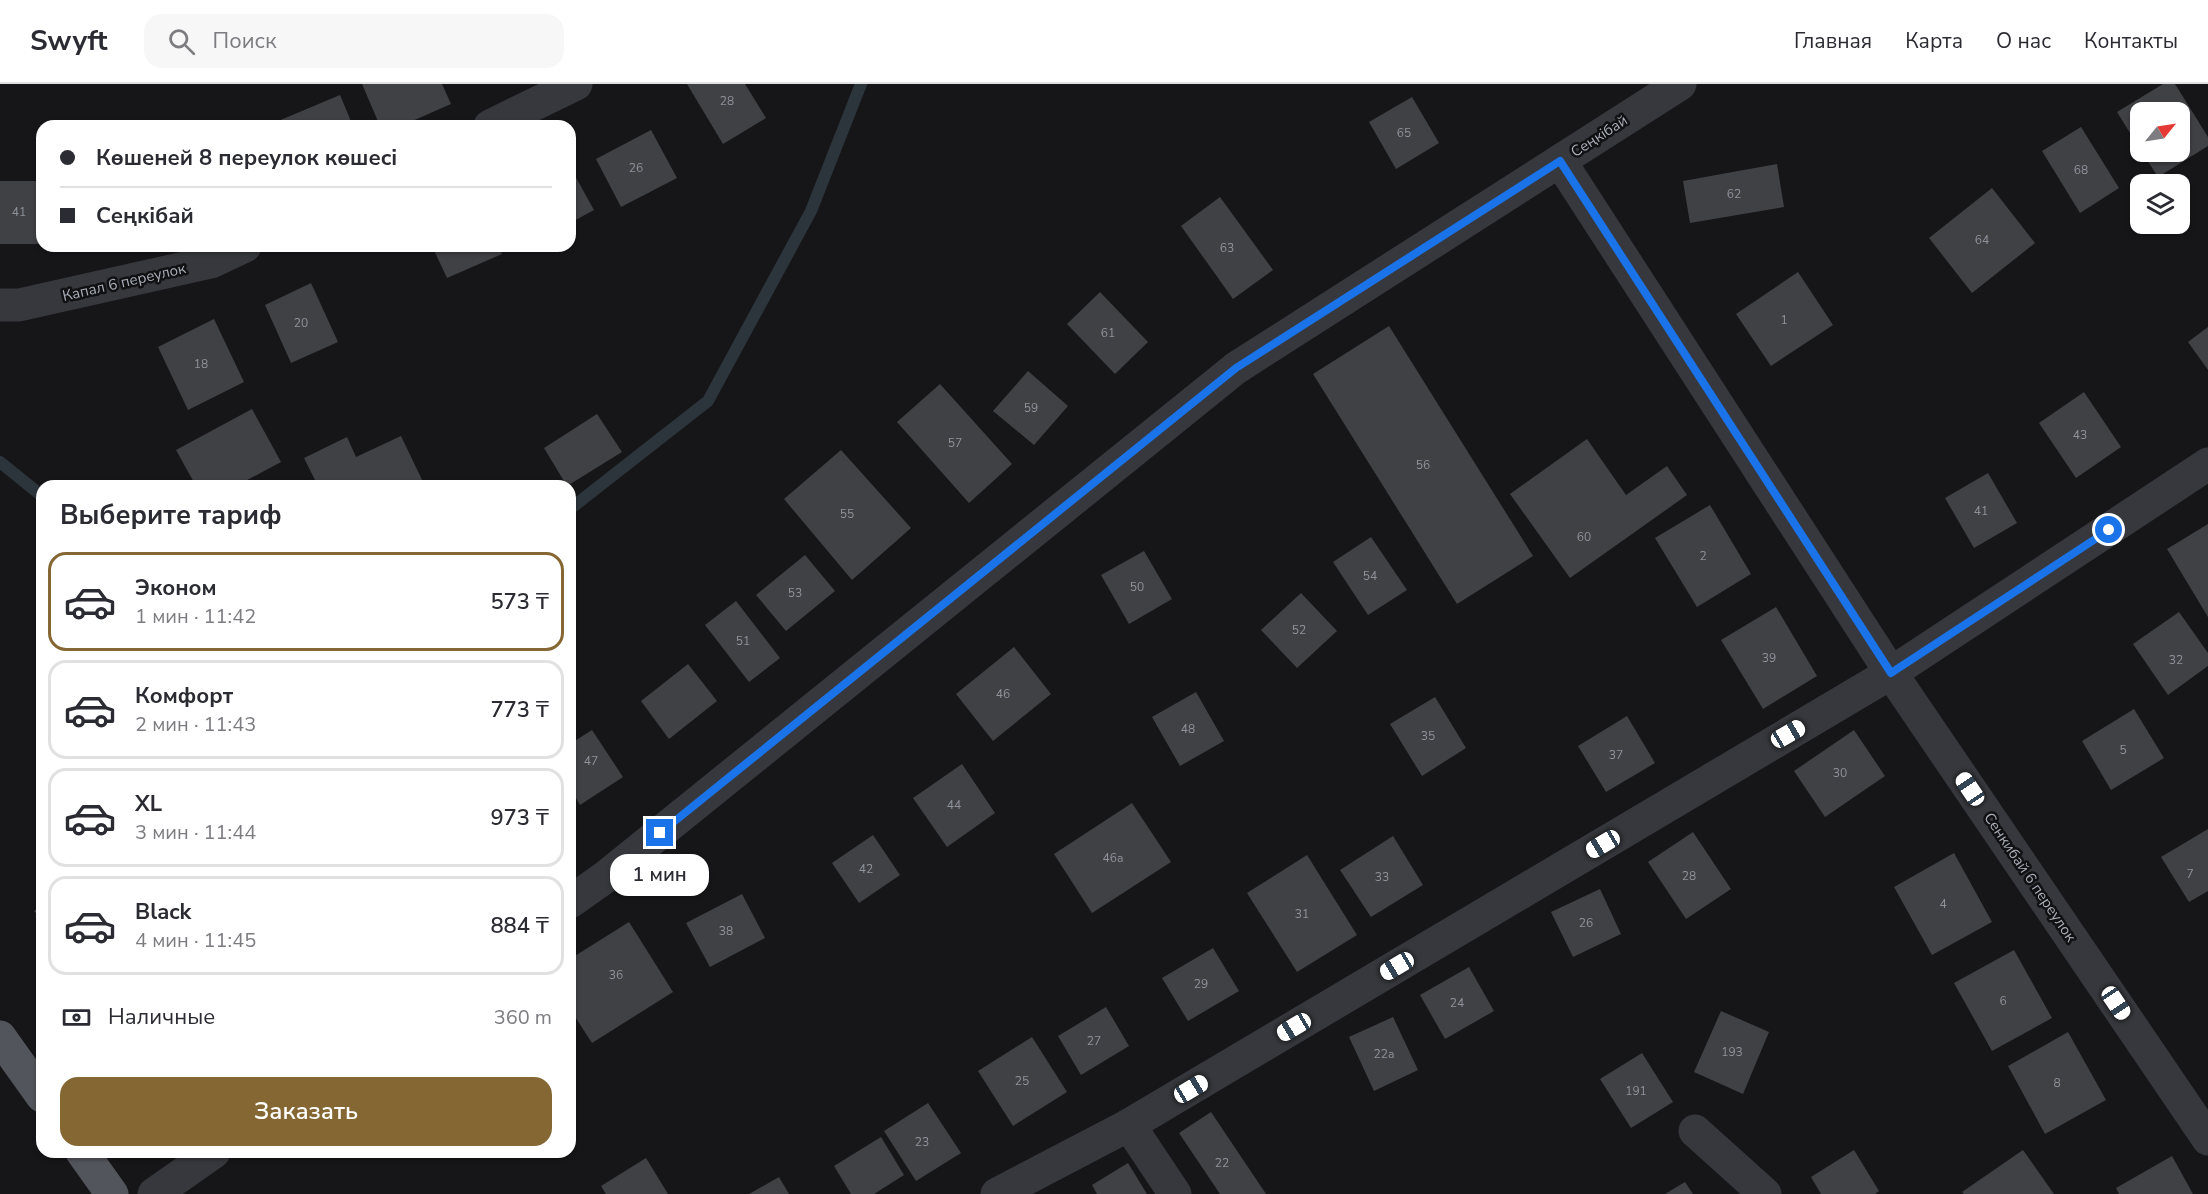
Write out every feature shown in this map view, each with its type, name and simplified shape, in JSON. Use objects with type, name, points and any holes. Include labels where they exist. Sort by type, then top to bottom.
[{"type":"main road","points":[[0,1037],[36,1088]]},
{"type":"main road","points":[[86,1158],[112,1194]]},
{"type":"street","points":[[502,120],[576,84]]},
{"type":"street","name":"Сеңкібай","points":[[576,898],[604,878],[1236,368],[1680,84]]},
{"type":"street","name":"Сенкибай 6 переулок","points":[[1560,161],[1891,673],[2208,1139]]},
{"type":"street","name":"Капал 6 переулок","points":[[0,305],[19,305],[212,262],[233,252]]},
{"type":"street","points":[[997,1194],[1129,1125],[1891,673],[2208,464]]},
{"type":"street","points":[[1129,1125],[1175,1194]]},
{"type":"street","points":[[1695,1131],[1765,1194]]},
{"type":"street","points":[[154,1194],[205,1158]]},
{"type":"building","points":[[362,84],[442,84],[451,104],[415,120],[377,120]]},
{"type":"building","points":[[687,84],[745,84],[766,118],[723,144]]},
{"type":"building","points":[[2163,84],[2175,84],[2186,102],[2133,102]]},
{"type":"building","points":[[340,95],[350,120],[281,120]]},
{"type":"building","points":[[1412,97],[1439,143],[1396,169],[1369,122]]},
{"type":"building","points":[[2130,104],[2130,133],[2117,112]]},
{"type":"building","points":[[2190,108],[2208,137],[2208,146],[2190,157]]},
{"type":"building","points":[[2081,127],[2119,188],[2080,213],[2042,151]]},
{"type":"building","points":[[651,130],[677,178],[621,207],[596,159]]},
{"type":"building","points":[[2148,162],[2182,162],[2163,174],[2156,174]]},
{"type":"building","points":[[1777,164],[1784,207],[1690,223],[1683,181]]},
{"type":"building","points":[[576,178],[594,210],[576,220]]},
{"type":"building","points":[[0,181],[36,181],[36,244],[0,244]]},
{"type":"building","points":[[1992,188],[2035,243],[1972,293],[1929,238]]},
{"type":"building","points":[[1220,197],[1273,270],[1233,299],[1181,226]]},
{"type":"building","points":[[435,252],[501,252],[502,254],[447,278]]},
{"type":"building","points":[[1798,272],[1833,325],[1771,366],[1736,314]]},
{"type":"building","points":[[311,283],[338,342],[291,363],[265,305]]},
{"type":"building","points":[[1100,292],[1148,342],[1115,374],[1067,324]]},
{"type":"building","points":[[214,319],[244,382],[188,410],[158,347]]},
{"type":"building","points":[[1389,326],[1533,556],[1457,604],[1313,374]]},
{"type":"building","points":[[2208,327],[2208,370],[2188,342]]},
{"type":"building","points":[[1028,371],[1068,406],[1034,445],[993,411]]},
{"type":"building","points":[[940,384],[1012,464],[969,503],[897,422]]},
{"type":"building","points":[[2084,392],[2121,447],[2076,478],[2039,423]]},
{"type":"building","points":[[252,409],[281,462],[247,480],[193,480],[176,450]]},
{"type":"building","points":[[597,414],[622,452],[576,480],[563,480],[544,448]]},
{"type":"building","points":[[401,436],[422,480],[315,480],[304,458],[347,437],[356,457]]},
{"type":"building","points":[[1587,439],[1626,495],[1667,466],[1687,495],[1570,578],[1510,494]]},
{"type":"building","points":[[841,450],[911,528],[852,580],[784,499]]},
{"type":"building","points":[[1988,473],[2017,523],[1974,548],[1945,498]]},
{"type":"building","points":[[1710,505],[1751,574],[1697,607],[1655,538]]},
{"type":"building","points":[[2208,524],[2208,617],[2167,549]]},
{"type":"building","points":[[1371,537],[1407,590],[1368,615],[1333,562]]},
{"type":"building","points":[[1144,551],[1172,599],[1129,624],[1101,575]]},
{"type":"building","points":[[805,555],[835,591],[786,631],[756,595]]},
{"type":"building","points":[[1301,593],[1337,631],[1297,668],[1261,630]]},
{"type":"building","points":[[736,601],[780,658],[749,682],[705,625]]},
{"type":"building","points":[[1776,607],[1817,676],[1763,709],[1721,640]]},
{"type":"building","points":[[2179,612],[2208,653],[2208,666],[2168,695],[2133,644]]},
{"type":"building","points":[[1014,647],[1051,694],[993,741],[956,694]]},
{"type":"building","points":[[688,664],[717,701],[669,739],[641,701]]},
{"type":"building","points":[[1196,692],[1224,741],[1180,766],[1152,717]]},
{"type":"building","points":[[1435,697],[1466,748],[1422,776],[1390,724]]},
{"type":"building","points":[[2134,709],[2164,758],[2111,790],[2082,741]]},
{"type":"building","points":[[1627,716],[1655,763],[1606,792],[1578,746]]},
{"type":"building","points":[[592,730],[623,777],[580,805],[576,798],[576,740]]},
{"type":"building","points":[[1854,730],[1885,776],[1825,817],[1794,771]]},
{"type":"building","points":[[962,764],[995,813],[947,847],[913,798]]},
{"type":"building","points":[[1132,803],[1171,862],[1092,913],[1054,854]]},
{"type":"building","points":[[2208,829],[2208,891],[2189,902],[2161,857]]},
{"type":"building","points":[[1693,832],[1731,889],[1686,919],[1648,862]]},
{"type":"building","points":[[873,835],[900,875],[859,903],[832,863]]},
{"type":"building","points":[[1393,836],[1423,885],[1371,917],[1340,870]]},
{"type":"building","points":[[1954,853],[1992,922],[1932,955],[1894,887]]},
{"type":"building","points":[[1307,855],[1357,935],[1297,972],[1247,893]]},
{"type":"building","points":[[1600,889],[1621,934],[1573,957],[1551,912]]},
{"type":"building","points":[[742,894],[765,938],[710,967],[686,923]]},
{"type":"building","points":[[629,922],[673,992],[592,1043],[576,1018],[576,955]]},
{"type":"building","points":[[1213,948],[1239,991],[1188,1021],[1162,978]]},
{"type":"building","points":[[2014,950],[2052,1018],[1992,1051],[1954,983]]},
{"type":"building","points":[[1469,967],[1494,1011],[1445,1039],[1420,995]]},
{"type":"building","points":[[1106,1007],[1129,1046],[1081,1075],[1058,1036]]},
{"type":"building","points":[[1721,1011],[1769,1032],[1743,1094],[1694,1072]]},
{"type":"building","points":[[1393,1017],[1418,1070],[1374,1091],[1349,1037]]},
{"type":"building","points":[[2068,1032],[2106,1100],[2045,1134],[2008,1066]]},
{"type":"building","points":[[1032,1037],[1067,1092],[1013,1126],[978,1071]]},
{"type":"building","points":[[1642,1053],[1673,1102],[1631,1128],[1600,1079]]},
{"type":"building","points":[[928,1103],[961,1153],[916,1181],[884,1131]]},
{"type":"building","points":[[1211,1112],[1266,1194],[1220,1194],[1179,1133]]},
{"type":"building","points":[[881,1137],[904,1175],[874,1194],[851,1194],[834,1166]]},
{"type":"building","points":[[1854,1150],[1879,1191],[1875,1194],[1821,1194],[1811,1177]]},
{"type":"building","points":[[2023,1150],[2054,1194],[1964,1194],[1962,1192]]},
{"type":"building","points":[[2172,1156],[2193,1194],[2119,1194],[2116,1188]]},
{"type":"building","points":[[646,1158],[668,1194],[606,1194],[601,1186]]},
{"type":"building","points":[[1128,1163],[1147,1194],[1097,1194],[1092,1185]]},
{"type":"building","points":[[779,1177],[789,1194],[749,1194]]},
{"type":"building","points":[[1685,1182],[1693,1194],[1665,1194]]},
{"type":"waterway","points":[[576,504],[708,401],[811,211],[861,84]]},
{"type":"waterway","points":[[0,462],[36,491]]},
{"type":"route","points":[[660,833],[1236,368],[1560,161],[1891,673],[2109,530]]}]
